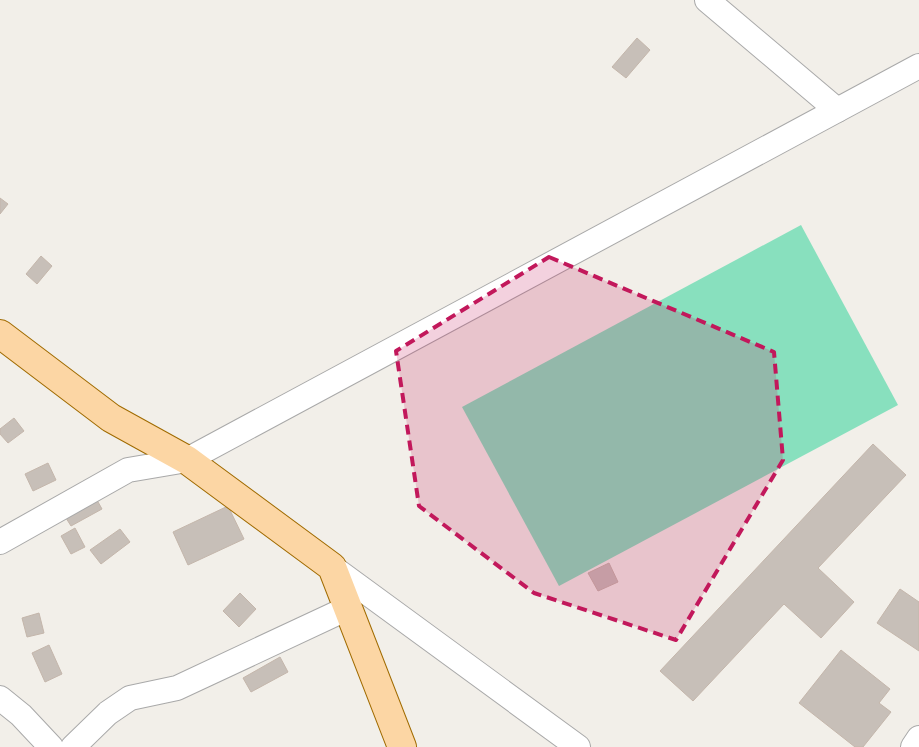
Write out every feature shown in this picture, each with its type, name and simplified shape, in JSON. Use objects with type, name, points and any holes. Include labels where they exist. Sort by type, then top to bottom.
[{"type":"main road","points":[[0,334],[112,418],[188,460],[332,567],[402,747]]},
{"type":"street","points":[[707,0],[837,110]]},
{"type":"street","points":[[0,542],[128,470],[188,460],[919,66]]},
{"type":"street","points":[[332,567],[578,747]]},
{"type":"street","points":[[73,747],[108,713],[130,698],[177,688],[348,608]]},
{"type":"street","points":[[0,698],[21,715],[51,747]]},
{"type":"street","points":[[913,747],[919,738]]},
{"type":"highlighted area","points":[[549,257],[774,352],[783,460],[676,640],[534,593],[419,506],[396,351]]},
{"type":"green space","points":[[801,225],[898,405],[559,586],[462,407]]},
{"type":"building","points":[[637,38],[650,50],[626,78],[612,67]]},
{"type":"building","points":[[0,198],[8,204],[0,214]]},
{"type":"building","points":[[41,256],[52,266],[37,284],[26,274]]},
{"type":"building","points":[[14,418],[24,431],[8,443],[0,434],[0,429]]},
{"type":"building","points":[[873,444],[906,475],[818,568],[854,602],[821,638],[784,604],[693,701],[660,671]]},
{"type":"building","points":[[48,463],[56,480],[33,491],[25,474]]},
{"type":"building","points":[[93,493],[102,509],[71,526],[61,510]]},
{"type":"building","points":[[228,506],[244,539],[188,565],[173,532]]},
{"type":"building","points":[[75,528],[85,547],[71,554],[61,536]]},
{"type":"building","points":[[120,529],[130,542],[101,564],[90,550]]},
{"type":"building","points":[[609,563],[618,582],[598,591],[588,573]]},
{"type":"building","points":[[900,589],[919,602],[919,651],[877,623]]},
{"type":"building","points":[[240,593],[256,609],[239,627],[223,611]]},
{"type":"building","points":[[39,613],[44,633],[27,637],[22,618]]},
{"type":"building","points":[[49,645],[62,674],[45,682],[32,653]]},
{"type":"building","points":[[841,650],[890,689],[879,703],[891,712],[863,747],[855,747],[799,703]]},
{"type":"building","points":[[280,657],[288,672],[251,692],[243,678]]}]
